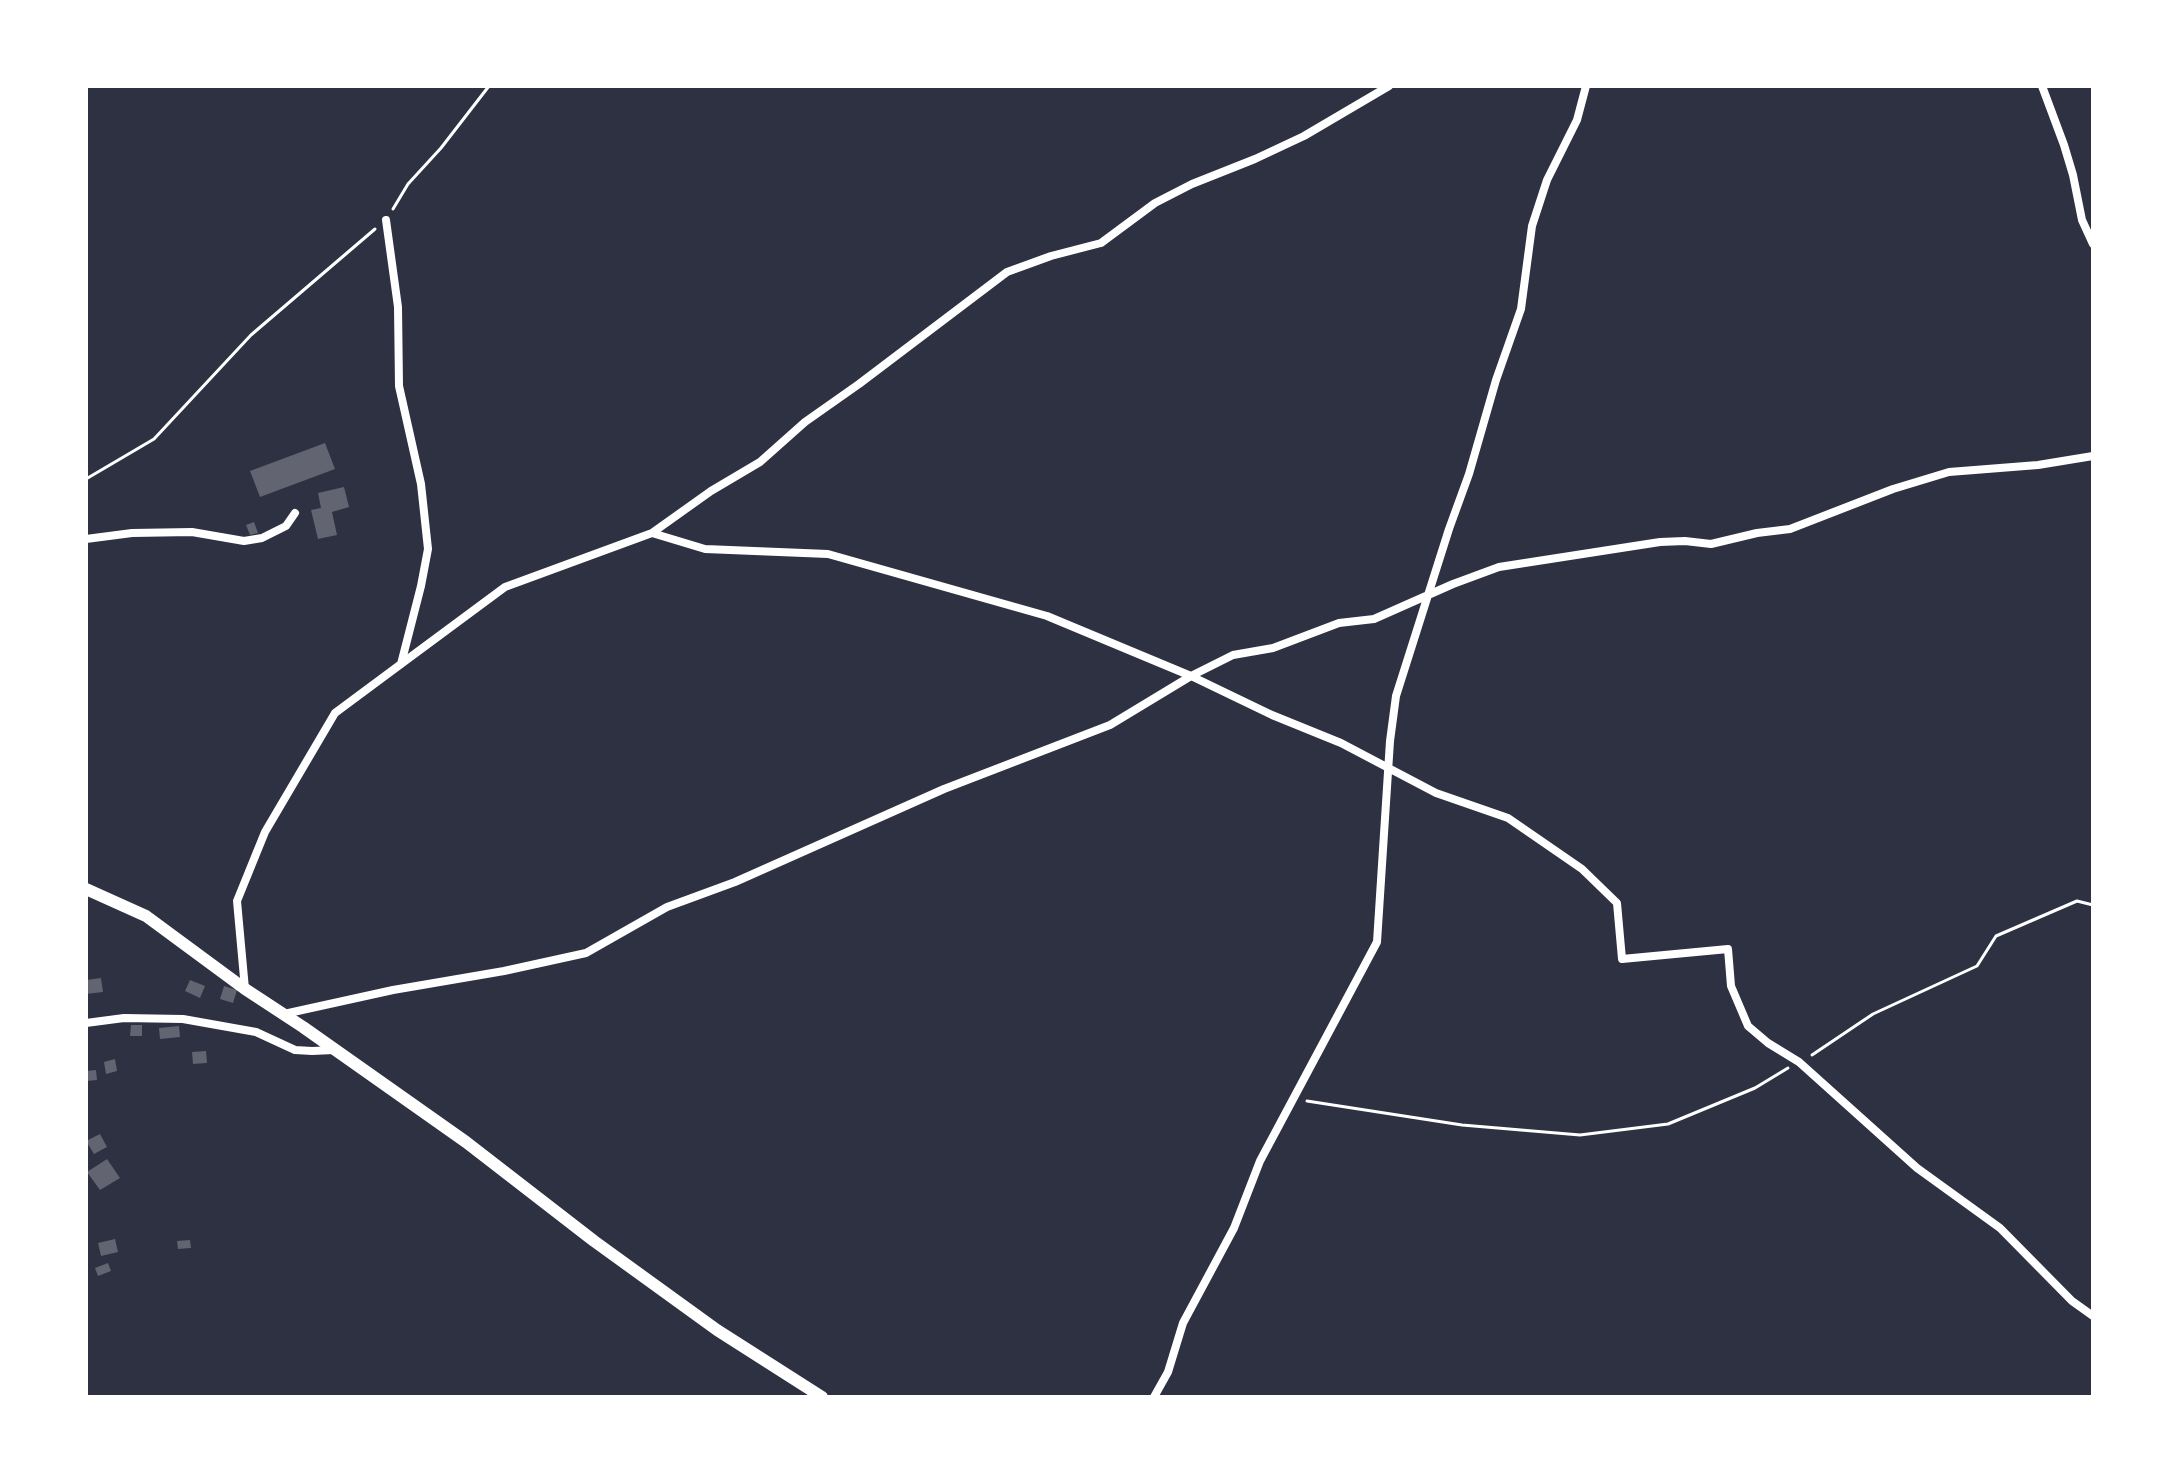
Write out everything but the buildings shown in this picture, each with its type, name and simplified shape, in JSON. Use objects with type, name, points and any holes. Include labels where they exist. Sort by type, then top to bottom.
[{"type":"street","points":[[245,989],[237,901],[265,832],[335,713],[505,587],[652,533],[711,491],[760,462],[805,422],[1007,272],[1101,243],[1155,203],[1304,136],[1389,86]]},
{"type":"street","points":[[1154,1397],[1168,1372],[1183,1323],[1234,1228],[1260,1161],[1377,942],[1390,741],[1396,696],[1521,309],[1532,226],[1547,180],[1577,120],[1586,86]]},
{"type":"street","points":[[2042,86],[2073,175],[2082,220],[2093,244]]},
{"type":"street","points":[[386,220],[398,307],[399,386],[421,484],[428,549],[401,664]]},
{"type":"street","points":[[284,1014],[586,953],[667,907],[735,882],[944,789],[1110,725],[1191,676],[1233,655],[1273,648],[1339,623],[1374,619],[1499,567],[1660,542],[1711,544],[1790,529],[1893,489],[1949,472],[2038,465],[2093,456]]},
{"type":"street","points":[[86,539],[132,533],[192,532],[244,541],[262,538],[286,526],[295,513]]},
{"type":"street","points":[[652,533],[705,549],[828,554],[1047,616],[1341,743],[1436,793],[1508,818],[1582,869],[1617,903],[1622,959],[1728,949],[1731,986],[1748,1026],[1799,1062],[1917,1168],[2000,1228],[2072,1301],[2093,1316]]},
{"type":"street","points":[[86,889],[146,916],[245,989],[466,1142],[594,1241],[717,1330],[822,1397]]},
{"type":"street","points":[[86,1023],[124,1018],[183,1019],[256,1032],[295,1050],[335,1050]]},
{"type":"path","points":[[86,479],[154,439],[251,335],[386,220],[408,184],[441,148],[489,86]]},
{"type":"path","points":[[1294,1099],[1462,1125],[1580,1135],[1668,1124],[1755,1088],[1873,1014],[1977,966],[1996,936],[2077,901],[2093,905]]}]
